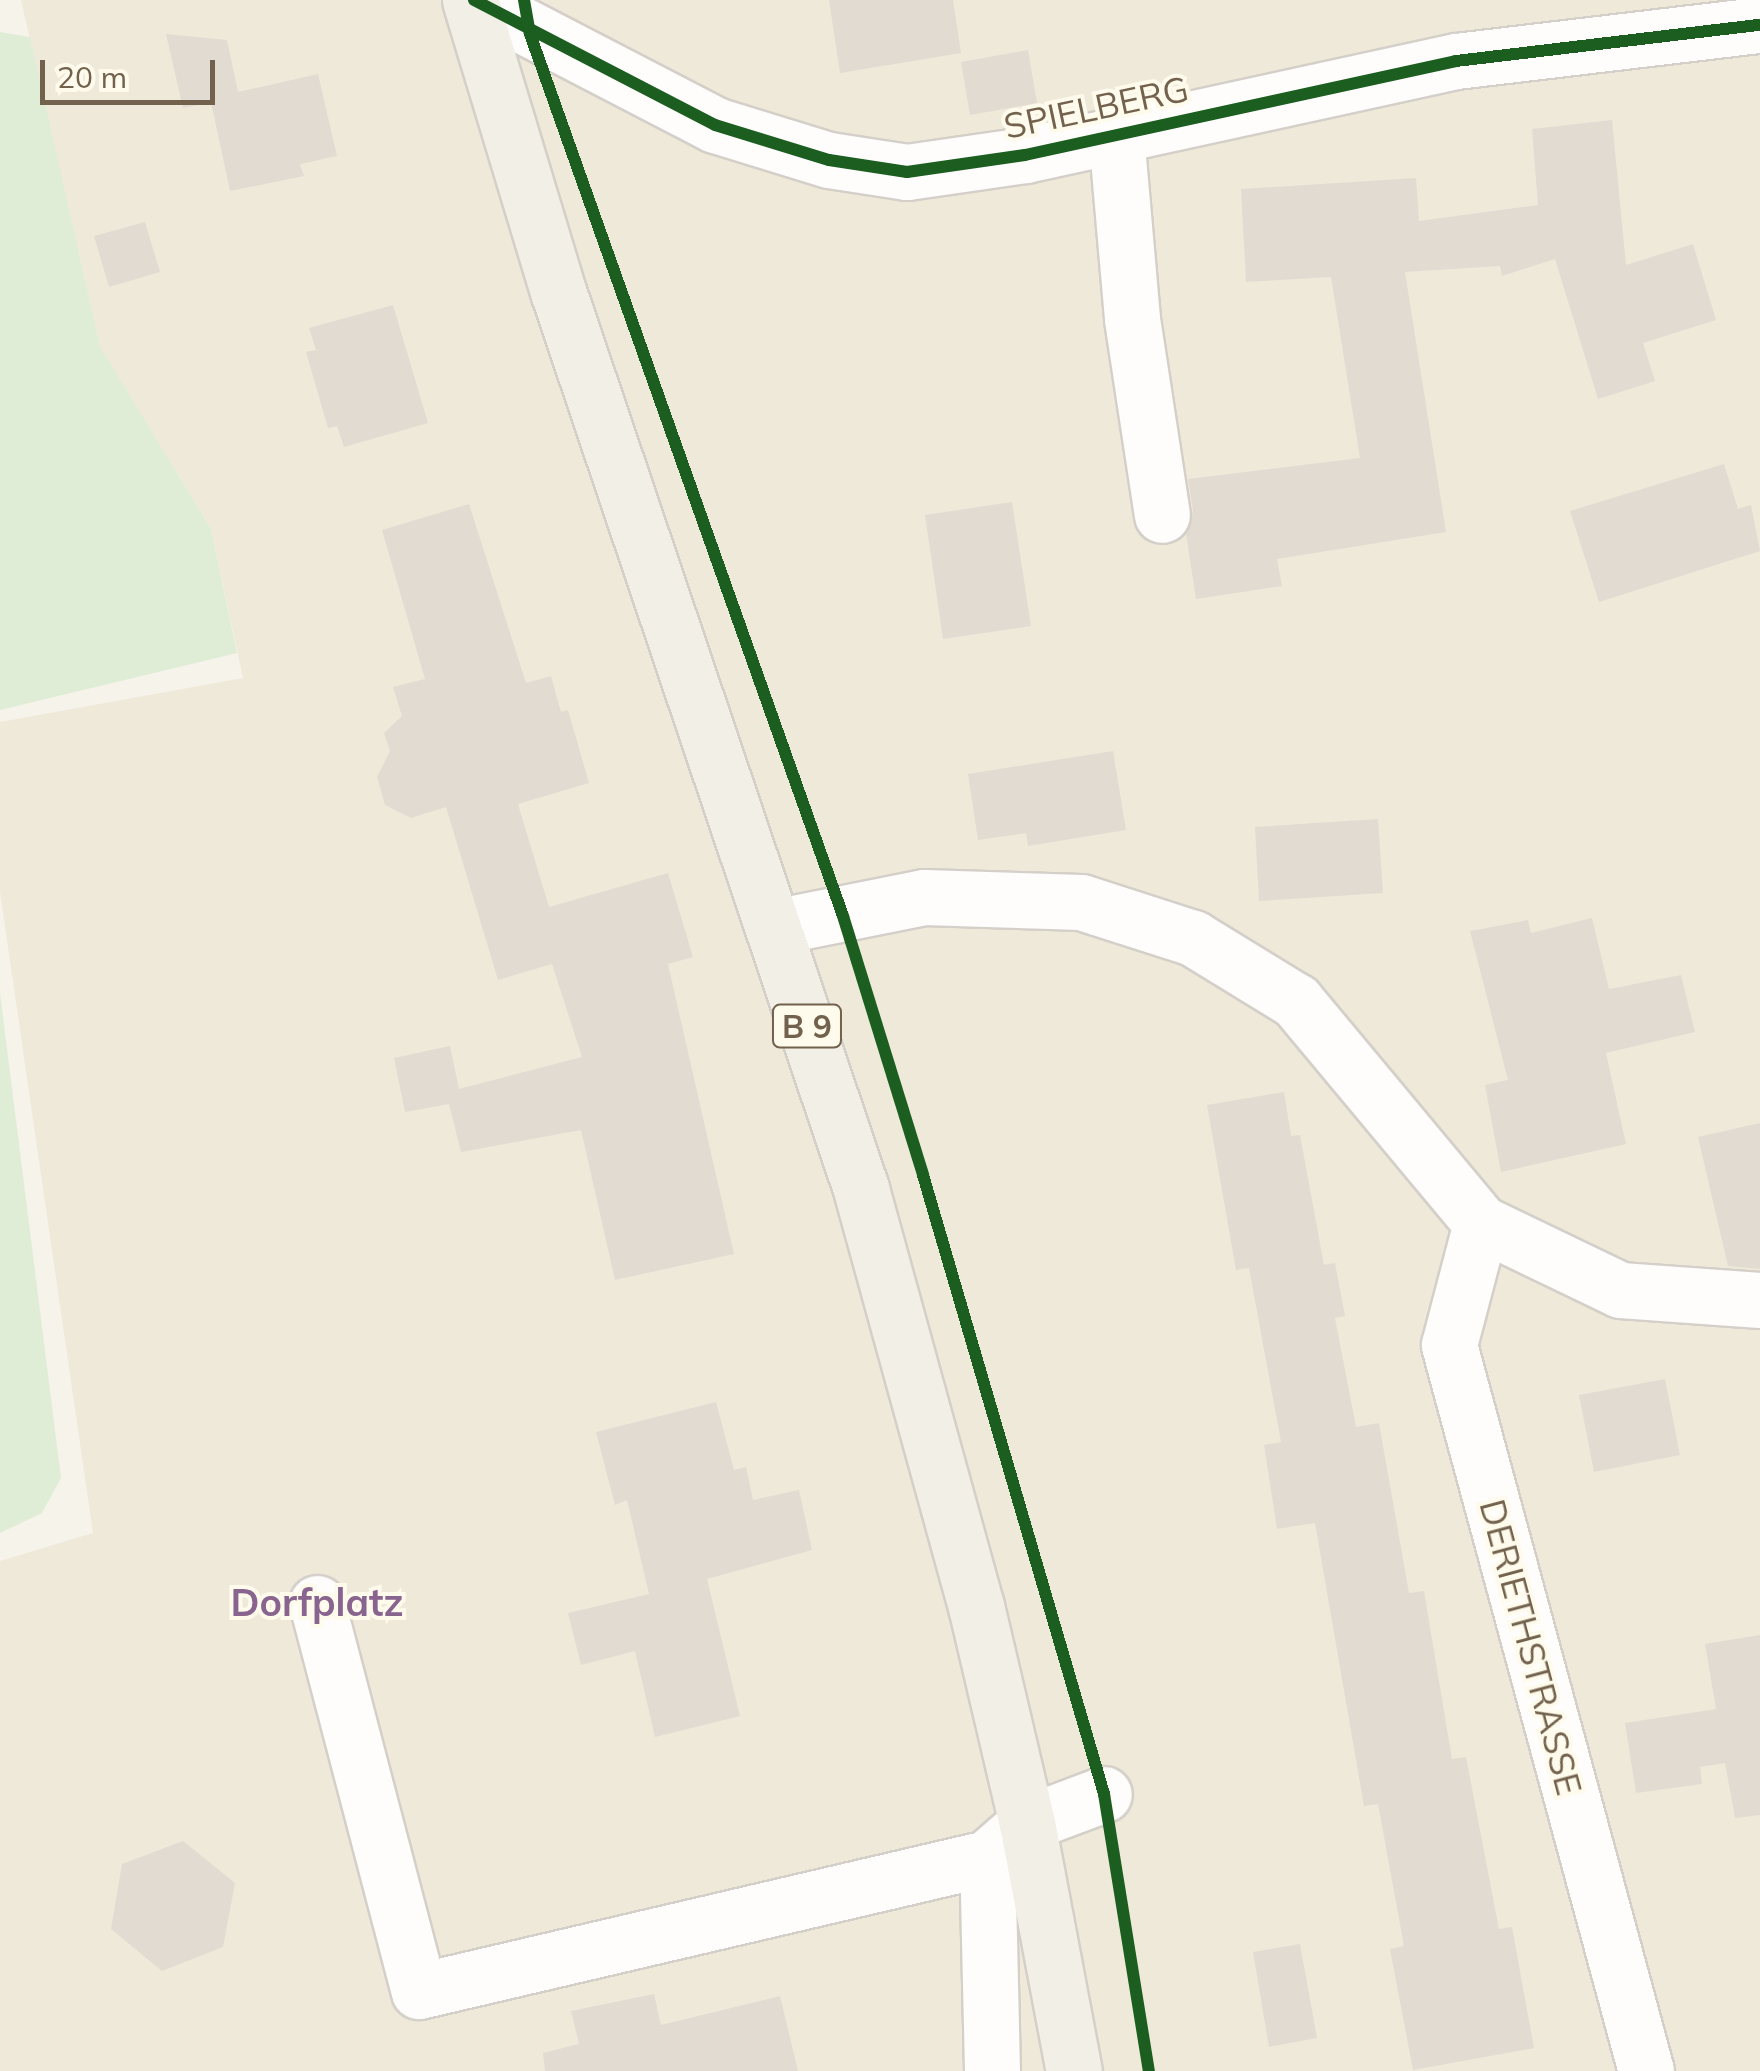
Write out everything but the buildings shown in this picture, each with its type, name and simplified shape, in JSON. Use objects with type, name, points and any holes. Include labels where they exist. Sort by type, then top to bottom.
[{"type":"main road","name":"B 9","points":[[472,0],[559,294],[861,1188],[976,1606],[1027,1823],[1074,2071]]},
{"type":"street","name":"SPIELBERG","points":[[472,0],[715,125],[829,160],[907,172],[1116,135],[1456,61],[1760,25]]},
{"type":"street","points":[[1116,135],[1132,319],[1162,515]]},
{"type":"street","points":[[774,927],[924,898],[963,898],[1082,902],[1194,938],[1296,1000],[1481,1223],[1620,1290],[1760,1300]]},
{"type":"street","name":"DERIETHSTRASSE","points":[[1481,1223],[1449,1345],[1646,2071]]},
{"type":"street","points":[[317,1602],[419,1991],[986,1858],[1027,1823],[1104,1794]]},
{"type":"street","points":[[986,1858],[992,2071]]},
{"type":"shaded area","points":[[21,0],[1760,0],[1760,2071],[0,2071],[0,1561],[93,1533],[0,892],[0,722],[243,678],[211,529],[100,346]]},
{"type":"green space","points":[[0,32],[30,37],[100,346],[211,529],[237,653],[0,710]]},
{"type":"green space","points":[[0,993],[61,1478],[42,1513],[0,1533]]},
{"type":"cycle path","points":[[474,0],[715,125],[829,160],[907,172],[1025,155],[1456,61],[1760,25]]},
{"type":"cycle path","points":[[524,0],[530,34],[843,916],[923,1175],[1104,1794],[1149,2071]]},
{"type":"district","name":"Dorfplatz","points":[[317,1603]]}]
